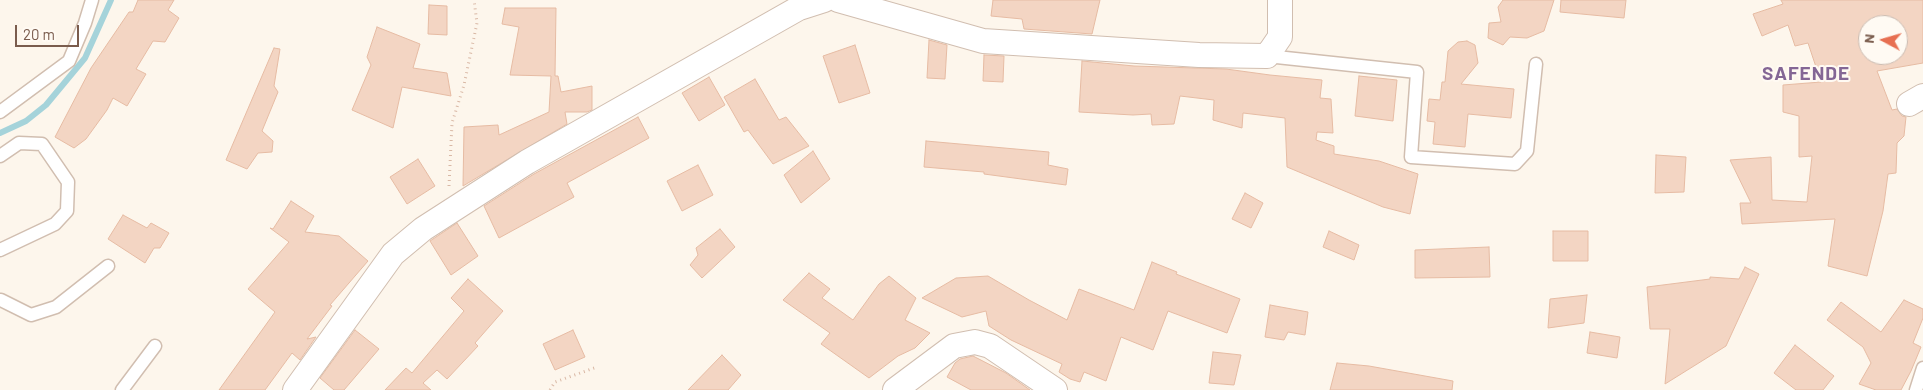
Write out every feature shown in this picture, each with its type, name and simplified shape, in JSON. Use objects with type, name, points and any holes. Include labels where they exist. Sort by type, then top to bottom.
[{"type":"street","points":[[295,390],[393,254],[424,228],[536,157],[800,8],[824,0]]},
{"type":"street","points":[[838,0],[983,41],[1200,55],[1267,56],[1280,37],[1280,0]]},
{"type":"street","points":[[895,390],[954,346],[975,342],[990,346],[1055,390]]},
{"type":"lane","points":[[0,112],[69,61],[86,23],[92,0]]},
{"type":"lane","points":[[1267,56],[1416,72],[1411,156],[1515,164],[1527,151],[1536,64]]},
{"type":"lane","points":[[0,156],[20,143],[42,144],[68,182],[67,212],[56,224],[0,250]]},
{"type":"lane","points":[[0,300],[31,315],[56,307],[108,266]]},
{"type":"lane","points":[[122,390],[155,346]]},
{"type":"lane","points":[[1916,390],[1923,368]]},
{"type":"path","points":[[455,208],[448,182],[452,122],[464,85],[477,23],[474,0]]},
{"type":"path","points":[[550,390],[556,382],[597,367]]},
{"type":"building","points":[[138,0],[174,0],[168,10],[179,18],[165,42],[153,41],[136,69],[146,74],[127,106],[113,98],[107,110],[86,139],[74,148],[55,137],[91,68],[129,12],[133,12]]},
{"type":"building","points":[[993,0],[1100,0],[1092,34],[1024,29],[1022,19],[991,16]]},
{"type":"building","points":[[1503,0],[1554,0],[1544,31],[1527,38],[1510,37],[1503,45],[1488,38],[1489,23],[1501,22],[1498,7]]},
{"type":"building","points":[[1561,0],[1626,0],[1624,18],[1560,12]]},
{"type":"building","points":[[1781,0],[1923,0],[1923,63],[1877,71],[1892,110],[1897,109],[1902,116],[1906,117],[1904,136],[1897,143],[1896,173],[1888,174],[1883,211],[1867,276],[1828,266],[1835,219],[1742,224],[1740,203],[1751,203],[1730,160],[1771,157],[1772,200],[1807,202],[1812,156],[1799,157],[1799,116],[1783,112],[1783,85],[1821,82],[1808,43],[1795,46],[1788,25],[1762,36],[1753,14],[1783,4]]},
{"type":"building","points":[[429,5],[447,6],[447,35],[428,34]]},
{"type":"building","points":[[505,8],[556,8],[555,76],[558,76],[561,92],[592,86],[592,110],[587,112],[565,112],[567,124],[463,186],[464,127],[498,125],[499,135],[549,112],[551,76],[510,75],[519,27],[502,24]]},
{"type":"building","points":[[377,27],[420,44],[413,68],[447,73],[451,96],[402,87],[393,128],[352,110],[371,65],[367,57]]},
{"type":"building","points":[[929,40],[947,45],[945,79],[927,78]]},
{"type":"building","points":[[1467,41],[1475,45],[1478,63],[1461,84],[1514,89],[1511,118],[1468,114],[1465,147],[1433,144],[1435,122],[1427,121],[1429,99],[1440,100],[1442,82],[1445,82],[1448,51],[1458,42]]},
{"type":"building","points":[[855,45],[870,93],[839,103],[823,56]]},
{"type":"building","points":[[274,48],[280,49],[274,86],[278,92],[262,131],[273,141],[272,152],[258,153],[247,169],[226,160]]},
{"type":"building","points":[[984,55],[1004,56],[1003,82],[983,81]]},
{"type":"building","points":[[1082,61],[1134,66],[1226,69],[1322,80],[1320,98],[1331,99],[1333,133],[1317,132],[1316,140],[1334,146],[1334,154],[1379,161],[1418,174],[1410,214],[1383,207],[1287,167],[1285,118],[1243,113],[1242,128],[1213,120],[1214,100],[1180,96],[1174,124],[1152,125],[1151,114],[1079,112]]},
{"type":"building","points":[[1359,76],[1397,80],[1393,121],[1355,116]]},
{"type":"building","points":[[709,77],[725,105],[699,121],[682,93]]},
{"type":"building","points":[[755,79],[779,120],[786,117],[809,146],[773,164],[748,130],[744,132],[724,97]]},
{"type":"building","points":[[638,117],[649,138],[567,183],[574,197],[499,238],[484,206],[534,174]]},
{"type":"building","points":[[926,141],[1049,152],[1048,165],[1068,169],[1066,185],[984,174],[984,172],[924,167]]},
{"type":"building","points":[[813,151],[830,179],[801,203],[784,175]]},
{"type":"building","points":[[1656,155],[1686,157],[1684,192],[1655,193]]},
{"type":"building","points":[[418,159],[435,186],[407,204],[390,177]]},
{"type":"building","points":[[698,165],[713,195],[682,211],[667,181]]},
{"type":"building","points":[[1245,193],[1263,203],[1251,228],[1232,219]]},
{"type":"building","points":[[291,201],[314,216],[305,232],[339,236],[368,261],[330,305],[332,306],[307,339],[316,337],[300,360],[292,353],[265,390],[219,390],[275,312],[248,289],[289,242],[270,228],[273,229]]},
{"type":"building","points":[[123,215],[147,228],[151,223],[169,233],[160,248],[154,248],[145,263],[108,239]]},
{"type":"building","points":[[457,223],[478,256],[451,275],[430,241]]},
{"type":"building","points":[[720,229],[735,247],[702,278],[690,265],[698,255],[696,248]]},
{"type":"building","points":[[1329,231],[1359,245],[1354,260],[1323,247]]},
{"type":"building","points":[[1553,231],[1588,231],[1588,261],[1553,261]]},
{"type":"building","points":[[1489,247],[1490,277],[1415,278],[1415,250]]},
{"type":"building","points":[[1152,262],[1177,272],[1176,274],[1240,299],[1227,333],[1168,311],[1153,350],[1121,337],[1106,381],[1084,372],[1080,382],[1070,379],[1059,372],[1062,364],[1011,340],[989,326],[986,311],[962,317],[922,298],[956,278],[988,276],[1067,320],[1079,289],[1134,310]]},
{"type":"building","points":[[1745,267],[1759,274],[1726,346],[1665,384],[1670,329],[1650,329],[1647,287],[1710,279],[1710,277],[1739,279]]},
{"type":"building","points":[[809,273],[830,289],[822,298],[853,320],[879,284],[889,276],[916,298],[905,320],[930,333],[915,348],[898,356],[869,378],[821,344],[830,333],[783,300]]},
{"type":"building","points":[[468,279],[503,311],[475,343],[478,346],[447,379],[437,370],[423,383],[431,390],[385,390],[406,368],[412,373],[464,311],[451,298]]},
{"type":"building","points":[[1587,295],[1584,323],[1548,328],[1550,299]]},
{"type":"building","points":[[1904,300],[1923,309],[1923,318],[1913,343],[1921,347],[1901,390],[1876,390],[1859,384],[1871,363],[1863,347],[1827,320],[1841,302],[1881,332]]},
{"type":"building","points":[[1270,305],[1308,312],[1305,335],[1288,332],[1284,340],[1265,337]]},
{"type":"building","points":[[355,330],[379,349],[344,390],[334,390],[320,378]]},
{"type":"building","points":[[573,330],[585,357],[555,370],[543,344]]},
{"type":"building","points":[[1590,332],[1620,337],[1617,358],[1587,353]]},
{"type":"building","points":[[1795,345],[1834,376],[1823,390],[1796,390],[1774,373]]},
{"type":"building","points":[[1213,352],[1241,355],[1234,385],[1209,383]]},
{"type":"building","points":[[722,355],[741,375],[728,390],[688,390]]},
{"type":"building","points":[[973,356],[1006,373],[1030,390],[971,390],[947,377],[955,363],[960,359]]},
{"type":"building","points":[[1337,363],[1369,366],[1453,381],[1452,390],[1330,390]]},
{"type":"waterway","points":[[0,133],[26,121],[46,105],[85,58],[111,0]]},
{"type":"district","name":"SAFENDE","points":[[1806,74]]}]
